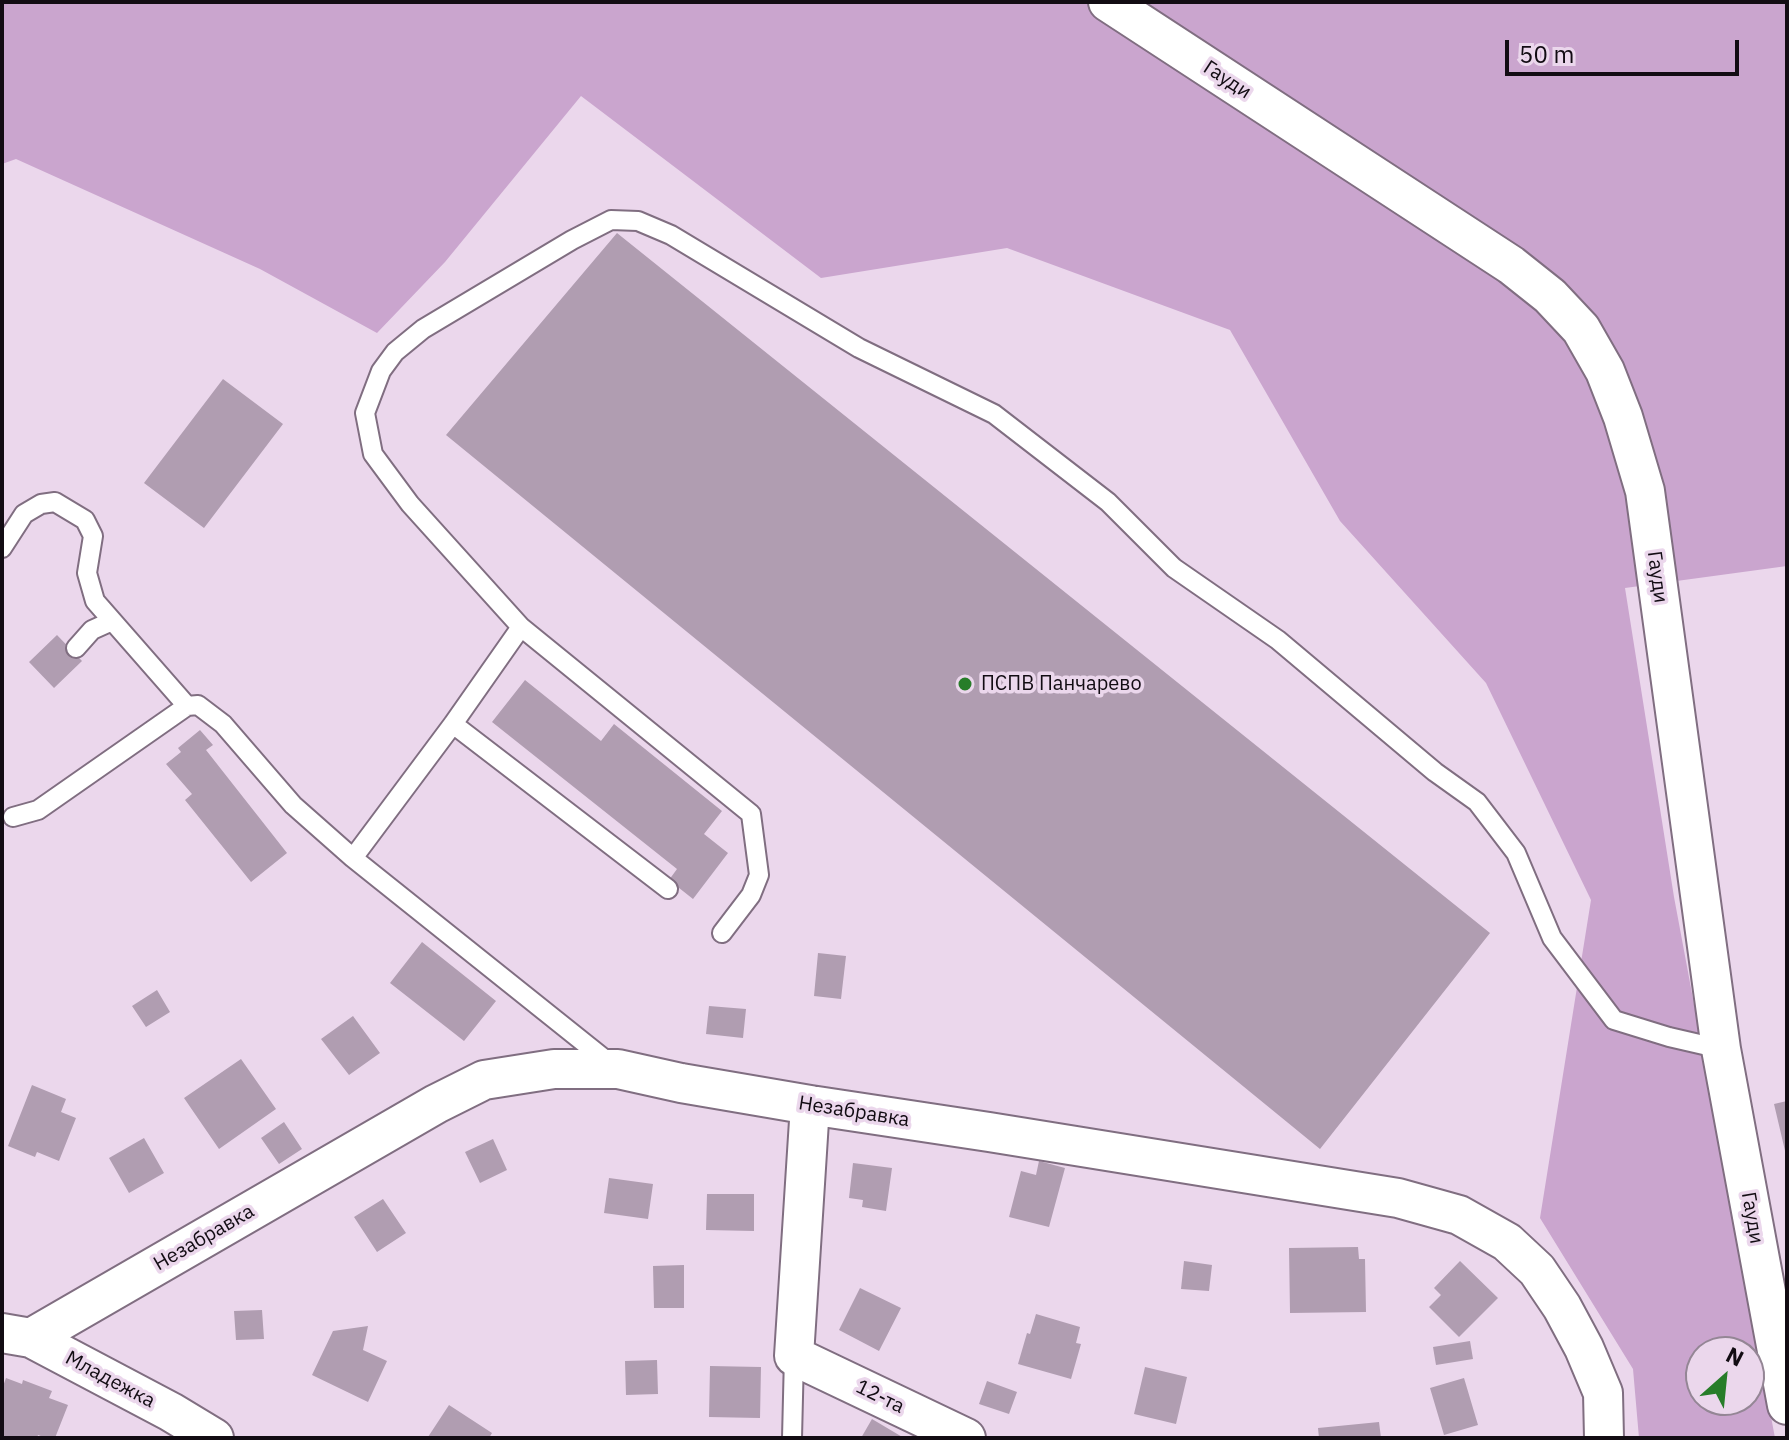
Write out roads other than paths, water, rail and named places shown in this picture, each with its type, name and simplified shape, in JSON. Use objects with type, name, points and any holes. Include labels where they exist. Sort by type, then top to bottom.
[{"type":"street","name":"Гауди","points":[[1108,2],[1511,265],[1550,296],[1581,329],[1605,371],[1623,417],[1645,491],[1721,1049],[1787,1405]]},
{"type":"street","name":"Незабравка","points":[[16,1335],[484,1080],[554,1069],[618,1069],[810,1105],[1398,1198],[1459,1215],[1507,1242],[1537,1270],[1562,1307],[1603,1393],[1604,1438]]},
{"type":"street","points":[[794,1356],[810,1105]]},
{"type":"street","name":"Младежка","points":[[16,1335],[171,1412],[214,1438]]},
{"type":"street","name":"12-та","points":[[794,1356],[966,1438]]},
{"type":"lane","points":[[722,933],[751,895],[759,875],[751,814],[521,627],[410,504],[373,454],[365,413],[381,371],[395,352],[423,329],[611,220],[638,221],[671,235],[859,348],[994,414],[1108,502],[1174,568],[1278,640],[1435,772],[1477,802],[1516,853],[1552,938],[1614,1020],[1721,1049]]},
{"type":"lane","points":[[2,548],[24,514],[41,504],[55,502],[85,520],[93,536],[87,573],[95,601],[187,706]]},
{"type":"lane","points":[[76,648],[92,630],[112,621]]},
{"type":"lane","points":[[353,858],[521,627]]},
{"type":"lane","points":[[13,817],[38,810],[187,706],[198,705],[223,724],[293,805],[353,858],[618,1069]]},
{"type":"lane","points":[[453,724],[668,889]]},
{"type":"lane","points":[[792,1438],[794,1356]]},
{"type":"place","name":"ПСПВ Панчарево","points":[[965,684]]}]
